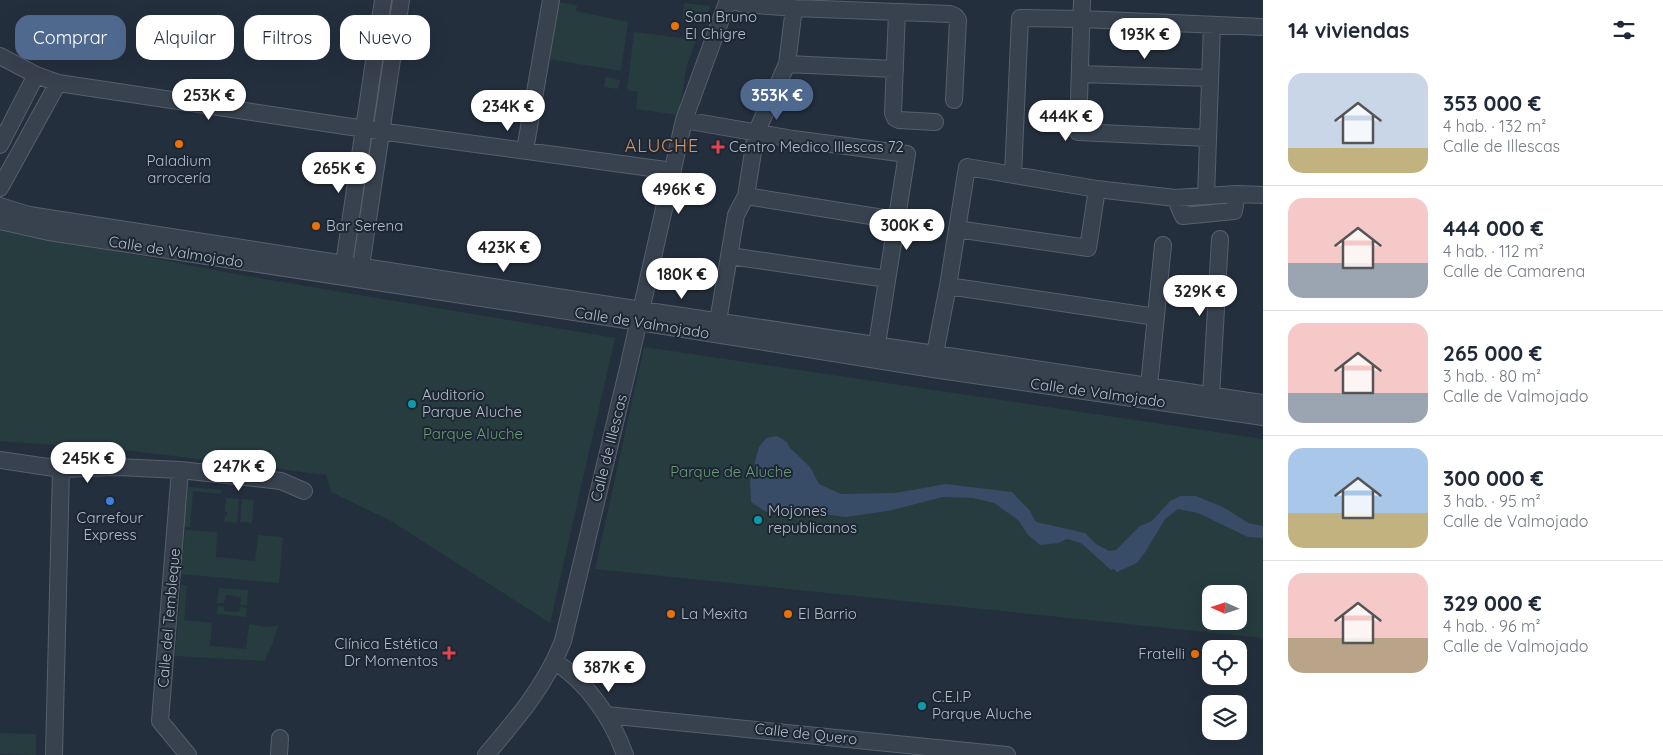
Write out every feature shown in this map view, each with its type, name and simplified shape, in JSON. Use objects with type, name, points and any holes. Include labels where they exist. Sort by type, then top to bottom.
[{"type":"street","points":[[353,270],[373,130],[383,0]]},
{"type":"street","points":[[373,130],[401,0]]},
{"type":"street","points":[[524,150],[551,0]]},
{"type":"street","points":[[729,0],[743,4],[794,8],[950,14],[955,16],[958,20],[954,100]]},
{"type":"street","name":"Calle de Illescas","points":[[486,755],[536,694],[554,661],[566,629],[684,120],[729,0]]},
{"type":"street","points":[[1082,0],[1078,132],[1208,138]]},
{"type":"street","points":[[718,321],[736,215],[746,196],[756,133],[787,64],[794,8]]},
{"type":"street","points":[[897,12],[893,113],[895,118],[899,120],[935,122]]},
{"type":"street","points":[[1013,175],[1020,18],[1263,27]]},
{"type":"street","points":[[1206,196],[1212,25]]},
{"type":"street","points":[[0,56],[36,76],[58,83],[373,130],[673,171]]},
{"type":"street","points":[[787,64],[895,69]]},
{"type":"street","points":[[1080,74],[1210,78]]},
{"type":"street","points":[[0,145],[36,76]]},
{"type":"street","points":[[0,188],[58,83]]},
{"type":"street","points":[[684,120],[756,133],[906,154],[877,344]]},
{"type":"street","points":[[934,361],[967,167],[1097,189],[1175,198],[1237,194],[1263,195]]},
{"type":"street","points":[[957,229],[1088,248],[1097,189]]},
{"type":"street","points":[[1175,198],[1183,216],[1234,212],[1237,194]]},
{"type":"street","points":[[746,196],[896,220]]},
{"type":"street","name":"Calle de Valmojado","points":[[0,206],[29,215],[353,270],[934,361],[1263,417]]},
{"type":"street","name":"Calle de Valmojado","points":[[0,220],[49,232],[353,270]]},
{"type":"street","points":[[1211,396],[1220,239]]},
{"type":"street","name":"Calle de Valmojado","points":[[1149,386],[1163,245]]},
{"type":"street","points":[[730,256],[887,279]]},
{"type":"street","points":[[948,286],[1156,317]]},
{"type":"street","name":"Calle de Valmojado","points":[[640,316],[718,321],[877,344],[934,361],[1149,386],[1263,403]]},
{"type":"street","points":[[0,460],[61,469],[118,467],[180,470],[281,481],[304,491]]},
{"type":"street","points":[[54,755],[61,469]]},
{"type":"street","name":"Calle del Tembleque","points":[[180,470],[160,721],[188,755]]},
{"type":"street","points":[[554,661],[568,670],[606,715],[625,755]]},
{"type":"street","name":"Calle de Quero","points":[[606,715],[950,752],[1007,755]]},
{"type":"street","points":[[278,755],[280,738]]},
{"type":"green space","points":[[557,2],[577,5],[576,11],[628,22],[621,71],[548,59]]},
{"type":"green space","points":[[684,3],[711,6],[702,24],[682,22]]},
{"type":"green space","points":[[634,32],[696,40],[687,65],[678,115],[636,109],[638,92],[627,90]]},
{"type":"green space","points":[[606,77],[620,80],[618,89],[604,87]]},
{"type":"green space","name":"Parque Aluche","points":[[0,229],[246,276],[615,338],[550,623],[391,521],[331,492],[326,475],[133,451],[0,441]]},
{"type":"green space","name":"Parque de Aluche","points":[[644,347],[1263,439],[1263,638],[595,569]]},
{"type":"green space","points":[[188,487],[221,490],[221,494],[193,491],[190,527],[184,527]]},
{"type":"green space","points":[[226,498],[239,499],[237,523],[224,522],[225,515],[227,515],[227,512],[225,512]]},
{"type":"green space","points":[[242,499],[254,500],[252,523],[240,522]]},
{"type":"green space","points":[[185,530],[217,532],[216,557],[255,561],[258,535],[283,537],[279,583],[181,574]]},
{"type":"green space","points":[[181,585],[187,586],[184,620],[212,623],[210,646],[246,649],[249,624],[265,627],[278,626],[264,661],[175,656]]},
{"type":"green space","points":[[219,588],[248,590],[247,605],[240,605],[241,597],[226,595],[224,603],[217,603]]},
{"type":"green space","points":[[218,606],[224,606],[224,611],[239,612],[240,607],[247,608],[246,617],[217,614]]},
{"type":"green space","points":[[0,733],[36,734],[36,755],[0,754]]},
{"type":"water","points":[[777,436],[787,442],[790,448],[810,467],[819,484],[841,494],[895,493],[946,484],[1012,492],[1030,511],[1036,522],[1085,533],[1096,544],[1109,551],[1116,550],[1140,526],[1152,521],[1170,501],[1180,496],[1196,496],[1223,507],[1248,523],[1263,526],[1263,538],[1248,537],[1198,513],[1178,509],[1165,519],[1137,563],[1117,572],[1114,569],[1111,570],[1081,543],[1067,539],[1058,543],[1040,545],[1028,535],[1018,520],[994,503],[973,498],[943,497],[888,511],[846,517],[800,511],[766,512],[751,502],[750,480],[754,472],[759,447],[766,438]]},
{"type":"place","name":"San Bruno El Chigre","points":[[675,26]]},
{"type":"place","name":"Paladium arrocería","points":[[179,144]]},
{"type":"place","name":"Centro Medico Illescas 72","points":[[718,147]]},
{"type":"place","name":"Bar Serena","points":[[316,226]]},
{"type":"place","name":"Auditorio Parque Aluche","points":[[412,404]]},
{"type":"place","name":"Carrefour Express","points":[[110,501]]},
{"type":"place","name":"Mojones republicanos","points":[[758,520]]},
{"type":"place","name":"La Mexita","points":[[671,614]]},
{"type":"place","name":"El Barrio","points":[[788,614]]},
{"type":"place","name":"Clínica Estética Dr Momentos","points":[[449,653]]},
{"type":"place","name":"Fratelli","points":[[1195,654]]},
{"type":"place","name":"C.E.I.P Parque Aluche","points":[[922,706]]},
{"type":"district","name":"ALUCHE","points":[[662,146]]}]
